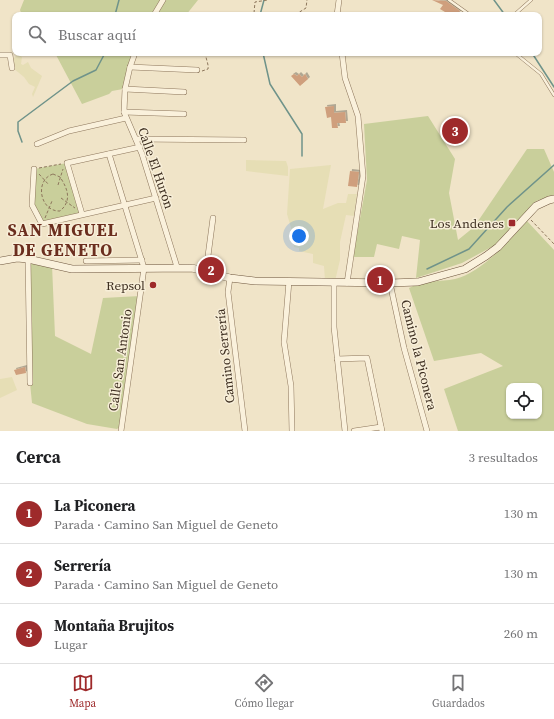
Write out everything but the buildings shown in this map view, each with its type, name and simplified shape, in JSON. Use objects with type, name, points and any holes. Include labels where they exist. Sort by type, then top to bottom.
[{"type":"main road","points":[[0,261],[28,258],[72,269],[177,267],[206,271],[230,278],[255,281],[334,283],[418,282],[465,269],[498,247],[536,206],[554,199]]},
{"type":"street","points":[[156,12],[163,0]]},
{"type":"street","points":[[337,12],[339,0]]},
{"type":"street","points":[[0,55],[10,55],[12,68]]},
{"type":"street","name":"Calle El Hurón","points":[[134,56],[125,89],[124,112],[140,147],[177,267]]},
{"type":"street","points":[[342,56],[345,78],[358,116],[363,176],[347,283]]},
{"type":"street","points":[[130,67],[197,70]]},
{"type":"street","points":[[125,89],[184,92]]},
{"type":"street","points":[[124,112],[184,114]]},
{"type":"street","points":[[37,144],[70,131],[126,118]]},
{"type":"street","points":[[136,139],[244,140]]},
{"type":"street","points":[[82,214],[67,163],[140,147]]},
{"type":"street","points":[[110,154],[144,268]]},
{"type":"street","points":[[34,169],[32,205],[42,224],[156,198]]},
{"type":"street","points":[[206,271],[213,218]]},
{"type":"street","points":[[28,258],[30,383]]},
{"type":"street","points":[[86,261],[142,260]]},
{"type":"street","name":"Calle San Antonio","points":[[121,431],[144,268]]},
{"type":"street","name":"Camino Serrería","points":[[230,278],[228,292],[245,431]]},
{"type":"street","points":[[289,281],[284,342],[291,386],[292,431]]},
{"type":"street","points":[[334,283],[334,327],[345,431]]},
{"type":"street","name":"Camino la Piconera","points":[[390,283],[404,348],[427,431]]},
{"type":"street","points":[[337,359],[367,358],[382,429],[354,431]]},
{"type":"lane","points":[[449,0],[466,12]]},
{"type":"lane","points":[[517,12],[531,0]]},
{"type":"lane","points":[[519,56],[541,74],[554,94]]},
{"type":"path","points":[[254,12],[254,2],[268,0]]},
{"type":"path","points":[[300,12],[306,8],[307,0]]},
{"type":"path","points":[[197,70],[208,69],[209,65],[205,56]]},
{"type":"path","points":[[34,169],[65,163],[58,184]]},
{"type":"path","points":[[34,169],[49,185]]},
{"type":"path","points":[[53,174],[60,177],[68,194],[67,202],[60,211],[54,211],[49,208],[42,196],[41,187],[44,180],[53,174]]},
{"type":"path","points":[[61,198],[82,214]]},
{"type":"path","points":[[42,224],[52,201]]},
{"type":"path","points":[[527,216],[554,244]]},
{"type":"shaded area","points":[[16,56],[21,56],[22,57],[21,64],[23,65],[28,62],[31,68],[42,76],[33,97],[32,94],[35,87],[29,84],[24,77],[13,68],[13,59]]},
{"type":"shaded area","points":[[246,160],[286,161],[288,176],[246,171]]},
{"type":"shaded area","points":[[331,165],[323,209],[338,203],[346,203],[348,194],[357,194],[354,216],[346,215],[340,242],[340,260],[335,281],[325,280],[324,266],[313,263],[313,254],[299,251],[299,248],[294,247],[292,231],[287,214],[290,169]]},
{"type":"shaded area","points":[[12,377],[17,390],[0,398],[0,379]]},
{"type":"green space","points":[[24,0],[198,0],[188,12],[21,12],[20,10]]},
{"type":"green space","points":[[57,56],[131,56],[123,89],[112,91],[109,94],[82,104]]},
{"type":"green space","points":[[428,116],[455,159],[449,193],[458,240],[474,227],[527,149],[544,149],[554,172],[554,195],[536,201],[497,244],[462,263],[416,278],[420,240],[402,236],[399,249],[377,244],[374,257],[353,257],[367,180],[364,124]]},
{"type":"green space","points":[[67,163],[82,214],[42,224],[32,205],[34,169]]},
{"type":"green space","points":[[527,221],[554,250],[554,431],[458,431],[444,389],[503,366],[481,353],[434,361],[409,288],[414,285],[455,279],[465,276],[485,263],[504,246]]},
{"type":"green space","points":[[26,258],[52,265],[55,336],[91,354],[103,298],[140,296],[122,425],[117,429],[87,424],[32,403]]},
{"type":"waterway","points":[[116,12],[119,0]]},
{"type":"waterway","points":[[261,12],[264,0]]},
{"type":"waterway","points":[[494,0],[503,12]]},
{"type":"waterway","points":[[22,142],[18,131],[18,122],[73,81],[96,70],[103,56]]},
{"type":"waterway","points":[[264,56],[270,84],[302,134],[302,156]]},
{"type":"waterway","points":[[534,56],[554,87]]},
{"type":"waterway","points":[[427,269],[469,249],[507,207],[554,165]]},
{"type":"place","name":"Montaña Brujitos","points":[[455,131]]},
{"type":"place","name":"Los Andenes","points":[[512,223]]},
{"type":"place","name":"Serrería","points":[[211,270]]},
{"type":"place","name":"La Piconera","points":[[380,280]]},
{"type":"place","name":"Repsol","points":[[153,285]]},
{"type":"district","name":"SAN MIGUEL DE GENETO","points":[[63,240]]}]
